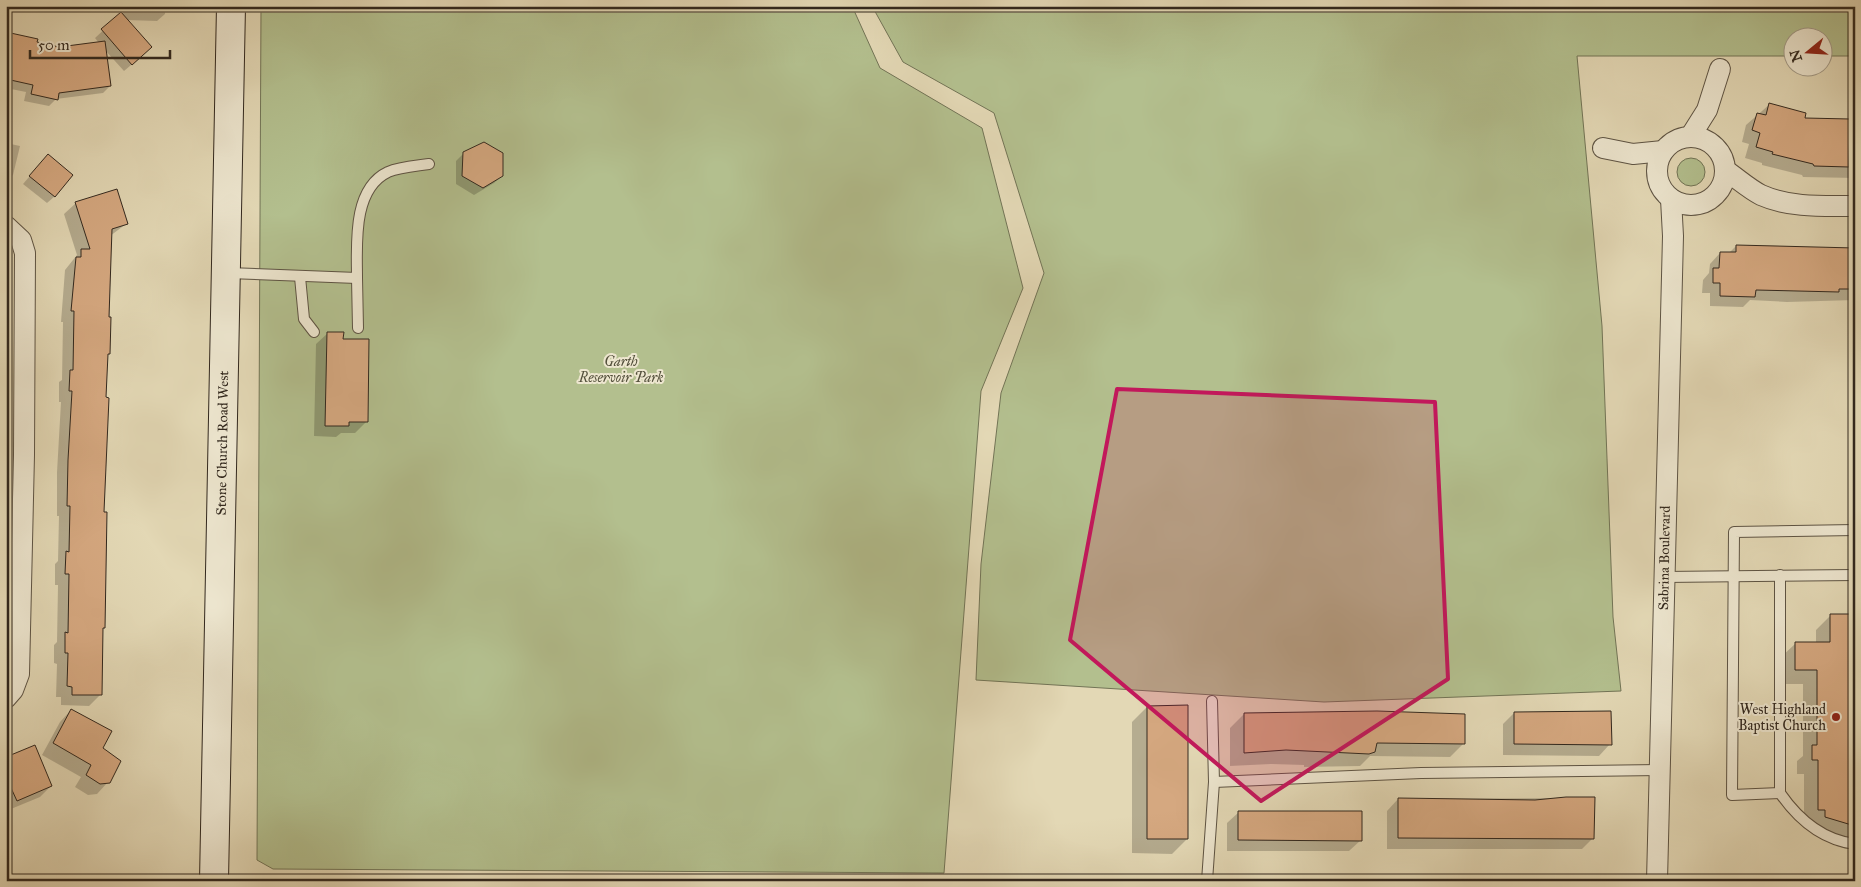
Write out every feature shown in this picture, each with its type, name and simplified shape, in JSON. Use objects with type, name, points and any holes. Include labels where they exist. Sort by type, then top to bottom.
[{"type":"main road","name":"Stone Church Road West","points":[[214,881],[231,6]]},
{"type":"street","points":[[1690,138],[1707,110],[1720,69]]},
{"type":"street","points":[[1707,110],[1710,144]]},
{"type":"street","points":[[1682,138],[1698,138],[1710,144],[1721,154],[1725,170],[1723,183],[1715,196],[1705,203],[1694,206],[1682,205],[1671,199],[1662,191],[1656,174],[1658,160],[1664,151],[1672,143],[1682,138]]},
{"type":"street","points":[[1603,148],[1633,154],[1664,151]]},
{"type":"street","points":[[1633,154],[1656,174]]},
{"type":"street","points":[[1725,170],[1761,194],[1802,206],[1855,206]]},
{"type":"street","points":[[1715,196],[1761,194]]},
{"type":"street","name":"Sabrina Boulevard","points":[[1657,881],[1673,236],[1671,199]]},
{"type":"street","points":[[1673,236],[1694,206]]},
{"type":"street","points":[[6,226],[21,240],[25,253],[24,455],[19,674],[13,690],[6,698]]},
{"type":"lane","points":[[358,328],[356,278],[361,211],[365,195],[374,182],[387,173],[429,164]]},
{"type":"lane","points":[[226,273],[356,278]]},
{"type":"lane","points":[[300,277],[304,319],[314,332]]},
{"type":"lane","points":[[1780,793],[1732,795],[1734,532],[1855,530]]},
{"type":"lane","points":[[1664,577],[1855,575]]},
{"type":"lane","points":[[1780,576],[1780,793],[1804,822],[1838,841],[1855,844]]},
{"type":"lane","points":[[1208,881],[1214,782],[1212,701]]},
{"type":"lane","points":[[1214,782],[1421,773],[1660,770]]},
{"type":"highlighted area","points":[[1117,389],[1435,402],[1448,679],[1261,801],[1070,640]]},
{"type":"green space","name":"Garth Reservoir Park","points":[[261,6],[852,6],[880,68],[982,128],[1023,288],[981,391],[944,873],[273,869],[257,860]]},
{"type":"green space","points":[[872,6],[1855,6],[1855,56],[1834,56],[1834,28],[1784,28],[1784,56],[1577,56],[1602,326],[1613,617],[1621,691],[1324,702],[976,680],[981,564],[1001,393],[1044,273],[994,113],[903,62]]},
{"type":"green space","points":[[1691,158],[1701,162],[1705,172],[1701,182],[1691,186],[1681,182],[1677,172],[1681,162]]},
{"type":"building","points":[[121,12],[152,47],[132,65],[101,29]]},
{"type":"building","points":[[6,32],[38,39],[37,42],[59,47],[105,41],[111,86],[59,93],[58,100],[31,94],[33,85],[6,79]]},
{"type":"building","points":[[1769,103],[1806,113],[1805,118],[1850,119],[1849,167],[1814,166],[1813,164],[1772,154],[1773,152],[1756,147],[1760,133],[1752,130],[1757,113],[1766,115]]},
{"type":"building","points":[[484,142],[503,153],[503,176],[483,188],[462,176],[463,152]]},
{"type":"building","points":[[48,154],[73,175],[55,197],[29,176]]},
{"type":"building","points":[[117,189],[128,224],[112,229],[109,317],[111,317],[110,354],[108,354],[106,397],[109,398],[104,512],[107,512],[102,695],[72,695],[72,687],[67,686],[68,653],[65,653],[65,632],[68,633],[69,574],[65,574],[66,551],[69,552],[70,506],[67,506],[72,391],[69,391],[70,370],[73,370],[74,311],[71,311],[76,257],[81,257],[81,249],[90,249],[75,202]]},
{"type":"building","points":[[1736,245],[1855,248],[1855,289],[1839,289],[1839,292],[1756,290],[1755,297],[1720,296],[1720,283],[1713,283],[1713,268],[1719,268],[1720,252],[1736,252]]},
{"type":"building","points":[[327,332],[344,332],[343,339],[369,339],[368,422],[349,422],[349,426],[325,426]]},
{"type":"building","name":"West Highland Baptist Church","points":[[1830,614],[1855,614],[1855,826],[1825,817],[1825,810],[1818,810],[1818,760],[1812,760],[1812,745],[1817,745],[1817,670],[1795,670],[1795,642],[1830,642]]},
{"type":"building","points":[[1188,705],[1188,839],[1147,839],[1147,706]]},
{"type":"building","points":[[71,709],[112,731],[103,748],[121,761],[110,783],[100,784],[86,775],[91,765],[53,743]]},
{"type":"building","points":[[1377,711],[1465,714],[1465,744],[1377,743],[1375,752],[1369,754],[1286,750],[1244,753],[1244,713]]},
{"type":"building","points":[[1611,711],[1612,745],[1514,744],[1514,712]]},
{"type":"building","points":[[35,745],[52,786],[17,801],[6,777],[6,757]]},
{"type":"building","points":[[1595,797],[1594,839],[1398,838],[1398,798],[1535,800]]},
{"type":"building","points":[[1238,811],[1362,811],[1362,841],[1238,840]]},
{"type":"place","name":"West Highland Baptist Church","points":[[1836,717]]}]
